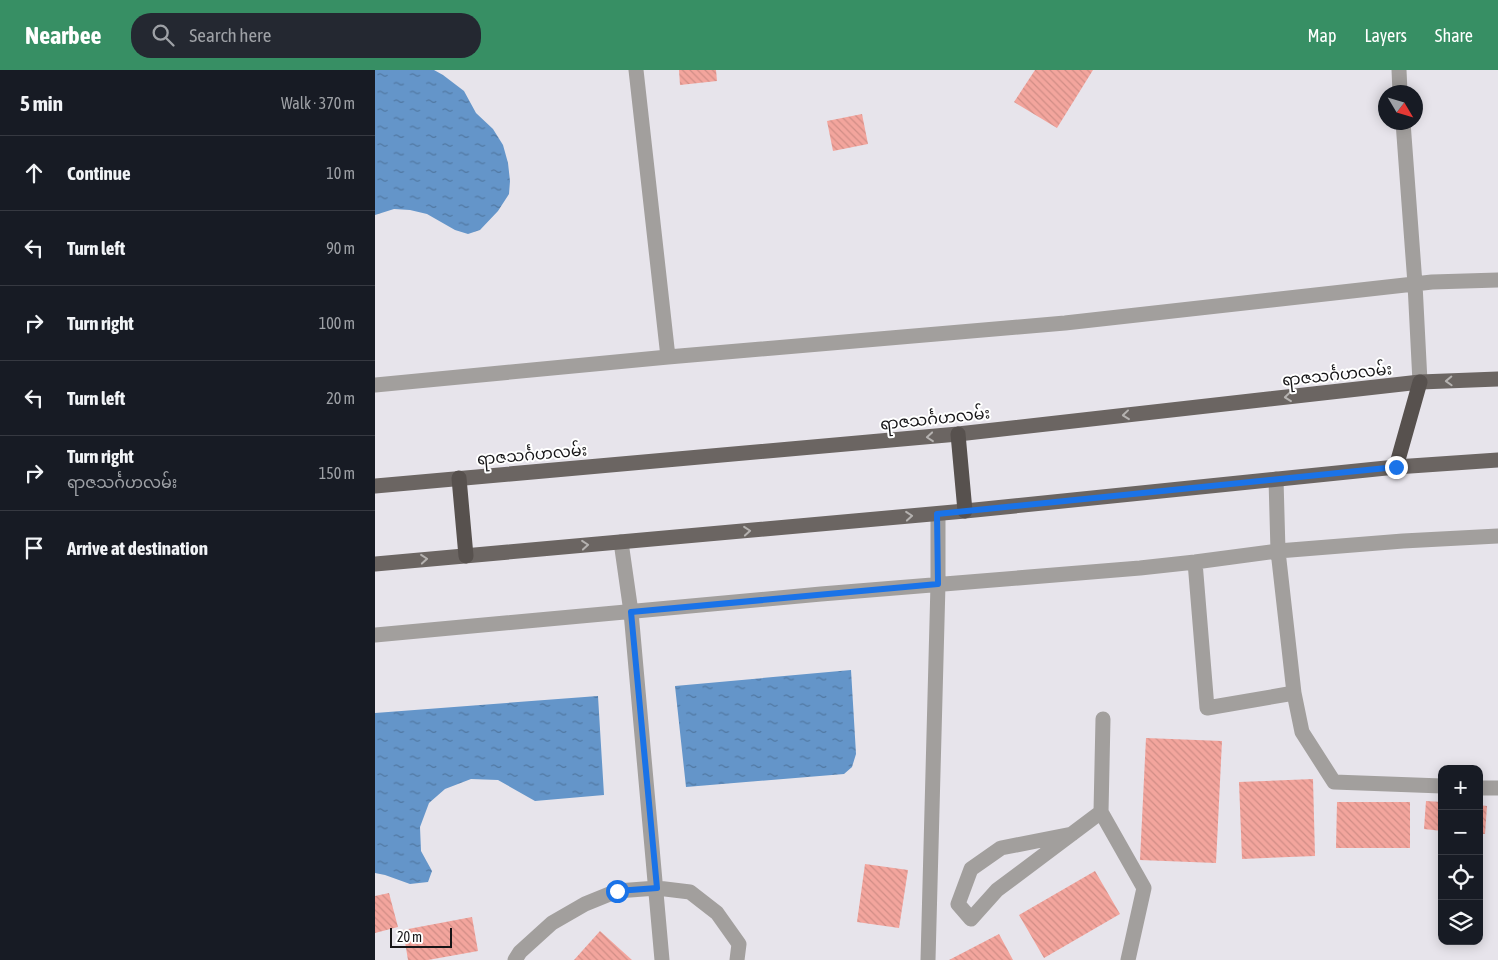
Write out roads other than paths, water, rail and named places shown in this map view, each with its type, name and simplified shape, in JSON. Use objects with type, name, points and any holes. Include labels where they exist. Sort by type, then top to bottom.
[{"type":"highway","points":[[1396,467],[1420,382]]},
{"type":"highway","points":[[958,434],[965,511]]},
{"type":"highway","points":[[459,478],[466,556]]},
{"type":"main road","name":"ရာဇသင်္ဂဟလမ်း","points":[[375,486],[958,434],[1420,382],[1498,379]]},
{"type":"main road","points":[[375,564],[937,514],[1396,467],[1498,460]]},
{"type":"street","points":[[636,70],[668,357]]},
{"type":"street","points":[[1399,70],[1400,85]]},
{"type":"street","points":[[1404,130],[1420,382]]},
{"type":"street","points":[[375,385],[668,357],[1065,323],[1432,282],[1498,280]]},
{"type":"street","points":[[1276,479],[1278,551],[1294,693],[1302,732],[1334,782],[1438,786]]},
{"type":"street","points":[[928,960],[938,584],[937,514]]},
{"type":"street","points":[[375,635],[1195,562],[1278,551],[1498,536]]},
{"type":"street","points":[[621,542],[631,612],[663,960]]},
{"type":"street","points":[[1195,562],[1207,708],[1294,693]]},
{"type":"street","points":[[1103,719],[1101,812],[1144,888],[1128,960]]},
{"type":"street","points":[[1483,788],[1498,788]]},
{"type":"street","points":[[1072,834],[1001,848],[971,870],[957,904],[971,919],[997,890],[1072,834],[1101,812]]},
{"type":"street","points":[[515,960],[520,952],[552,923],[585,904],[617,891],[657,888],[690,892],[717,912],[739,944],[737,960]]},
{"type":"water","points":[[375,70],[434,70],[464,91],[476,113],[493,129],[503,145],[508,163],[509,194],[498,211],[480,230],[468,234],[455,230],[427,214],[410,210],[394,209],[375,215]]},
{"type":"water","points":[[851,670],[856,754],[852,767],[844,774],[686,787],[675,686]]},
{"type":"water","points":[[598,696],[604,795],[535,801],[498,780],[471,779],[445,789],[429,803],[420,827],[421,851],[432,871],[428,882],[410,884],[375,873],[375,713]]}]
